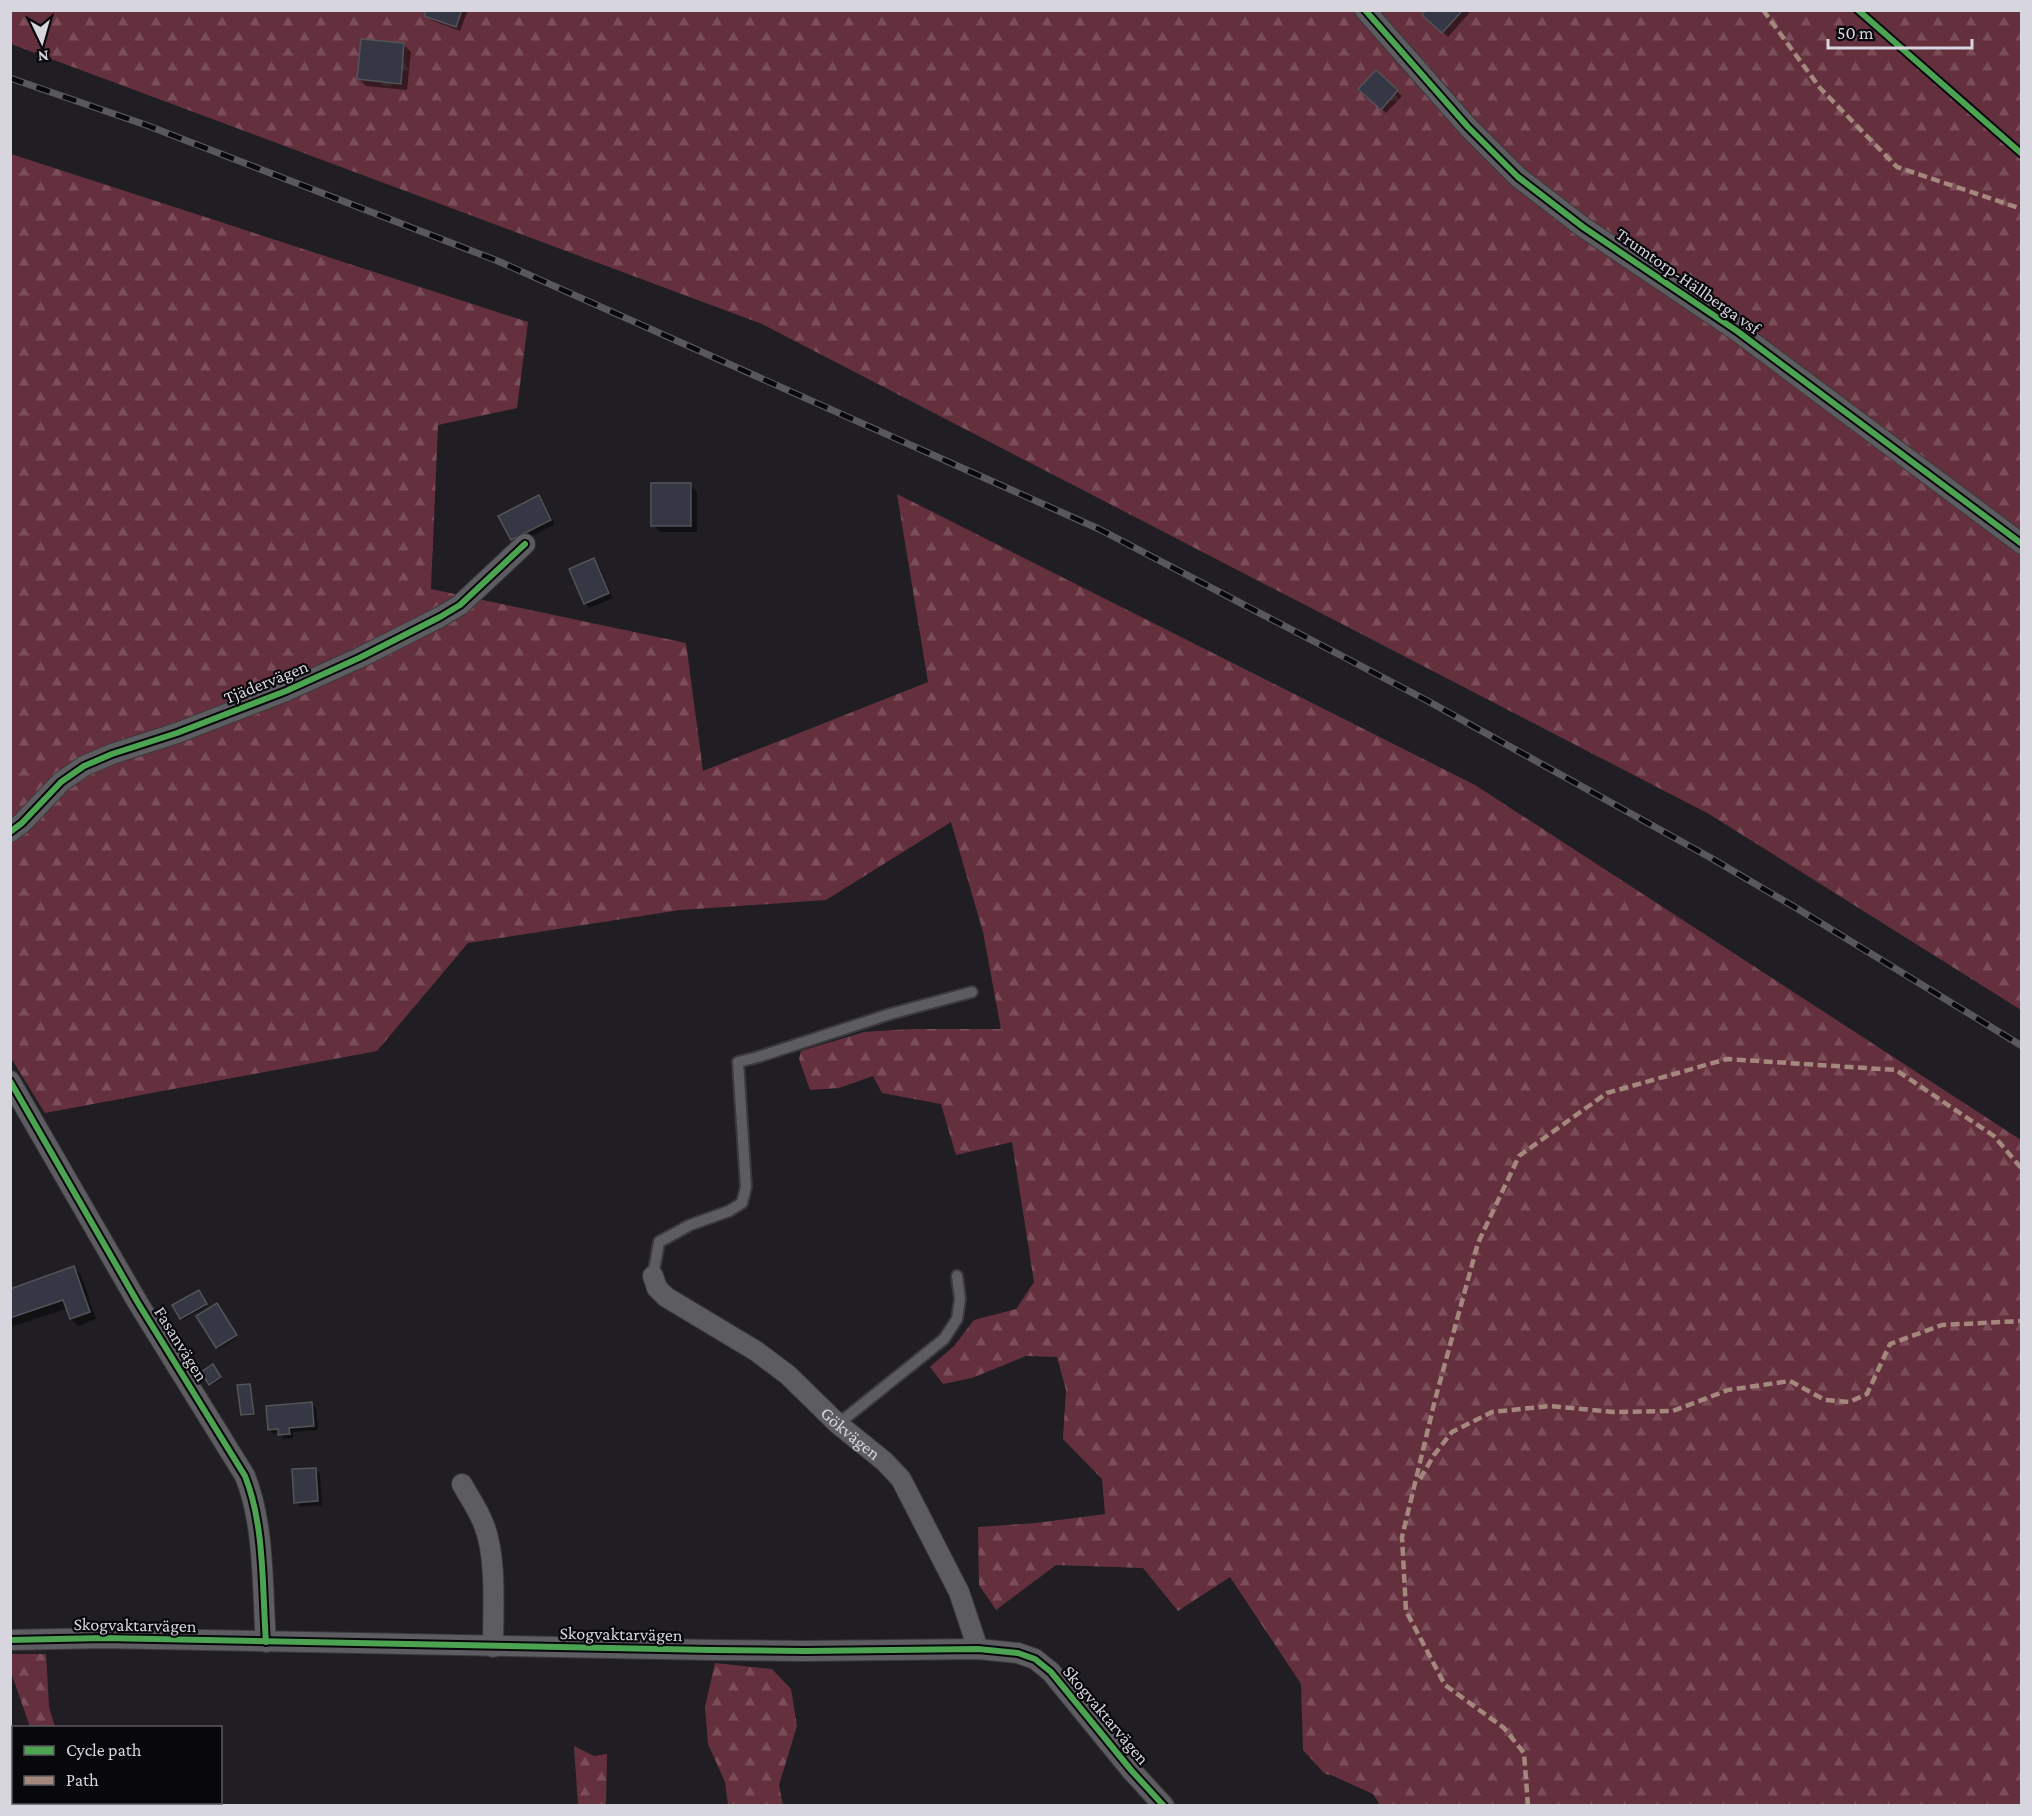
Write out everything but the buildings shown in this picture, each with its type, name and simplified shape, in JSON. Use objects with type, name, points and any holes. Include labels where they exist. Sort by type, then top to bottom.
[{"type":"street","name":"Trumtorp-Hällberga vsf","points":[[1365,10],[1468,127],[1518,177],[1584,227],[1737,331],[2022,544]]},
{"type":"street","name":"Tjädervägen","points":[[10,832],[22,823],[61,783],[84,766],[286,691],[359,658],[460,605],[525,544]]},
{"type":"street","name":"Fasanvägen","points":[[10,1081],[138,1303],[245,1476],[252,1495],[257,1521],[266,1642]]},
{"type":"street","name":"Gökvägen","points":[[653,1276],[657,1288],[666,1297],[756,1351],[788,1376],[838,1424],[884,1461],[901,1479],[959,1593],[978,1649]]},
{"type":"street","points":[[462,1484],[484,1524],[489,1541],[492,1565],[493,1647]]},
{"type":"street","name":"Skogvaktarvägen","points":[[10,1640],[104,1638],[805,1652],[978,1649],[1018,1653],[1035,1659],[1052,1672],[1131,1770],[1164,1806]]},
{"type":"lane","points":[[653,1276],[659,1242],[690,1225],[729,1211],[742,1203],[747,1187],[738,1062],[890,1014],[972,992]]},
{"type":"lane","points":[[838,1424],[944,1339],[957,1319],[960,1299],[957,1276]]},
{"type":"green space","points":[[10,11],[2021,11],[2021,1010],[1709,814],[762,324],[11,44]]},
{"type":"green space","points":[[11,154],[528,322],[517,408],[438,425],[431,589],[686,643],[703,771],[928,682],[897,494],[1475,785],[2021,1140],[2021,1805],[1380,1805],[1373,1794],[1325,1774],[1303,1750],[1301,1684],[1230,1577],[1178,1611],[1143,1568],[1056,1565],[996,1610],[979,1585],[978,1527],[1036,1523],[1105,1514],[1102,1479],[1063,1439],[1066,1390],[1057,1357],[1026,1356],[972,1378],[943,1384],[930,1367],[954,1346],[974,1320],[1016,1309],[1034,1282],[1012,1142],[956,1155],[941,1104],[882,1093],[873,1076],[839,1088],[810,1090],[799,1059],[801,1051],[864,1032],[910,1029],[1001,1029],[983,932],[951,822],[826,900],[680,910],[468,943],[377,1051],[45,1113],[11,1058]]},
{"type":"green space","points":[[11,1654],[46,1654],[49,1707],[55,1726],[30,1726],[11,1672]]},
{"type":"green space","points":[[715,1663],[772,1669],[791,1689],[797,1726],[779,1785],[783,1805],[728,1805],[725,1782],[708,1744],[705,1707]]},
{"type":"green space","points":[[574,1746],[594,1756],[607,1754],[606,1805],[578,1805]]},
{"type":"green space","points":[[76,1804],[77,1805],[29,1805]]},
{"type":"railway","points":[[10,78],[146,125],[498,261],[1099,529],[1426,700],[1711,858],[2022,1046]]},
{"type":"marked path","points":[[1763,10],[1820,88],[1897,167],[2022,209]]},
{"type":"marked path","points":[[1528,1806],[1524,1753],[1504,1728],[1445,1685],[1406,1611],[1402,1537],[1435,1400],[1478,1243],[1519,1156],[1607,1093],[1727,1059],[1896,1070],[1994,1136],[2022,1169]]},
{"type":"marked path","points":[[1420,1479],[1434,1455],[1452,1432],[1492,1412],[1550,1406],[1613,1412],[1673,1411],[1728,1390],[1790,1381],[1825,1400],[1849,1402],[1867,1394],[1890,1344],[1942,1325],[2022,1321]]},
{"type":"cycle path","points":[[1365,10],[1468,127],[1518,177],[1583,227],[1737,331],[2022,544]]},
{"type":"cycle path","points":[[1858,10],[2022,154]]},
{"type":"cycle path","points":[[10,832],[22,823],[61,782],[84,766],[286,691],[359,658],[440,617],[460,605],[525,544]]},
{"type":"cycle path","points":[[10,1081],[138,1303],[245,1476],[256,1515],[259,1536],[266,1642]]},
{"type":"cycle path","points":[[10,1640],[104,1638],[805,1651],[978,1649],[1018,1653],[1035,1659],[1051,1672],[1131,1770],[1164,1806]]}]
